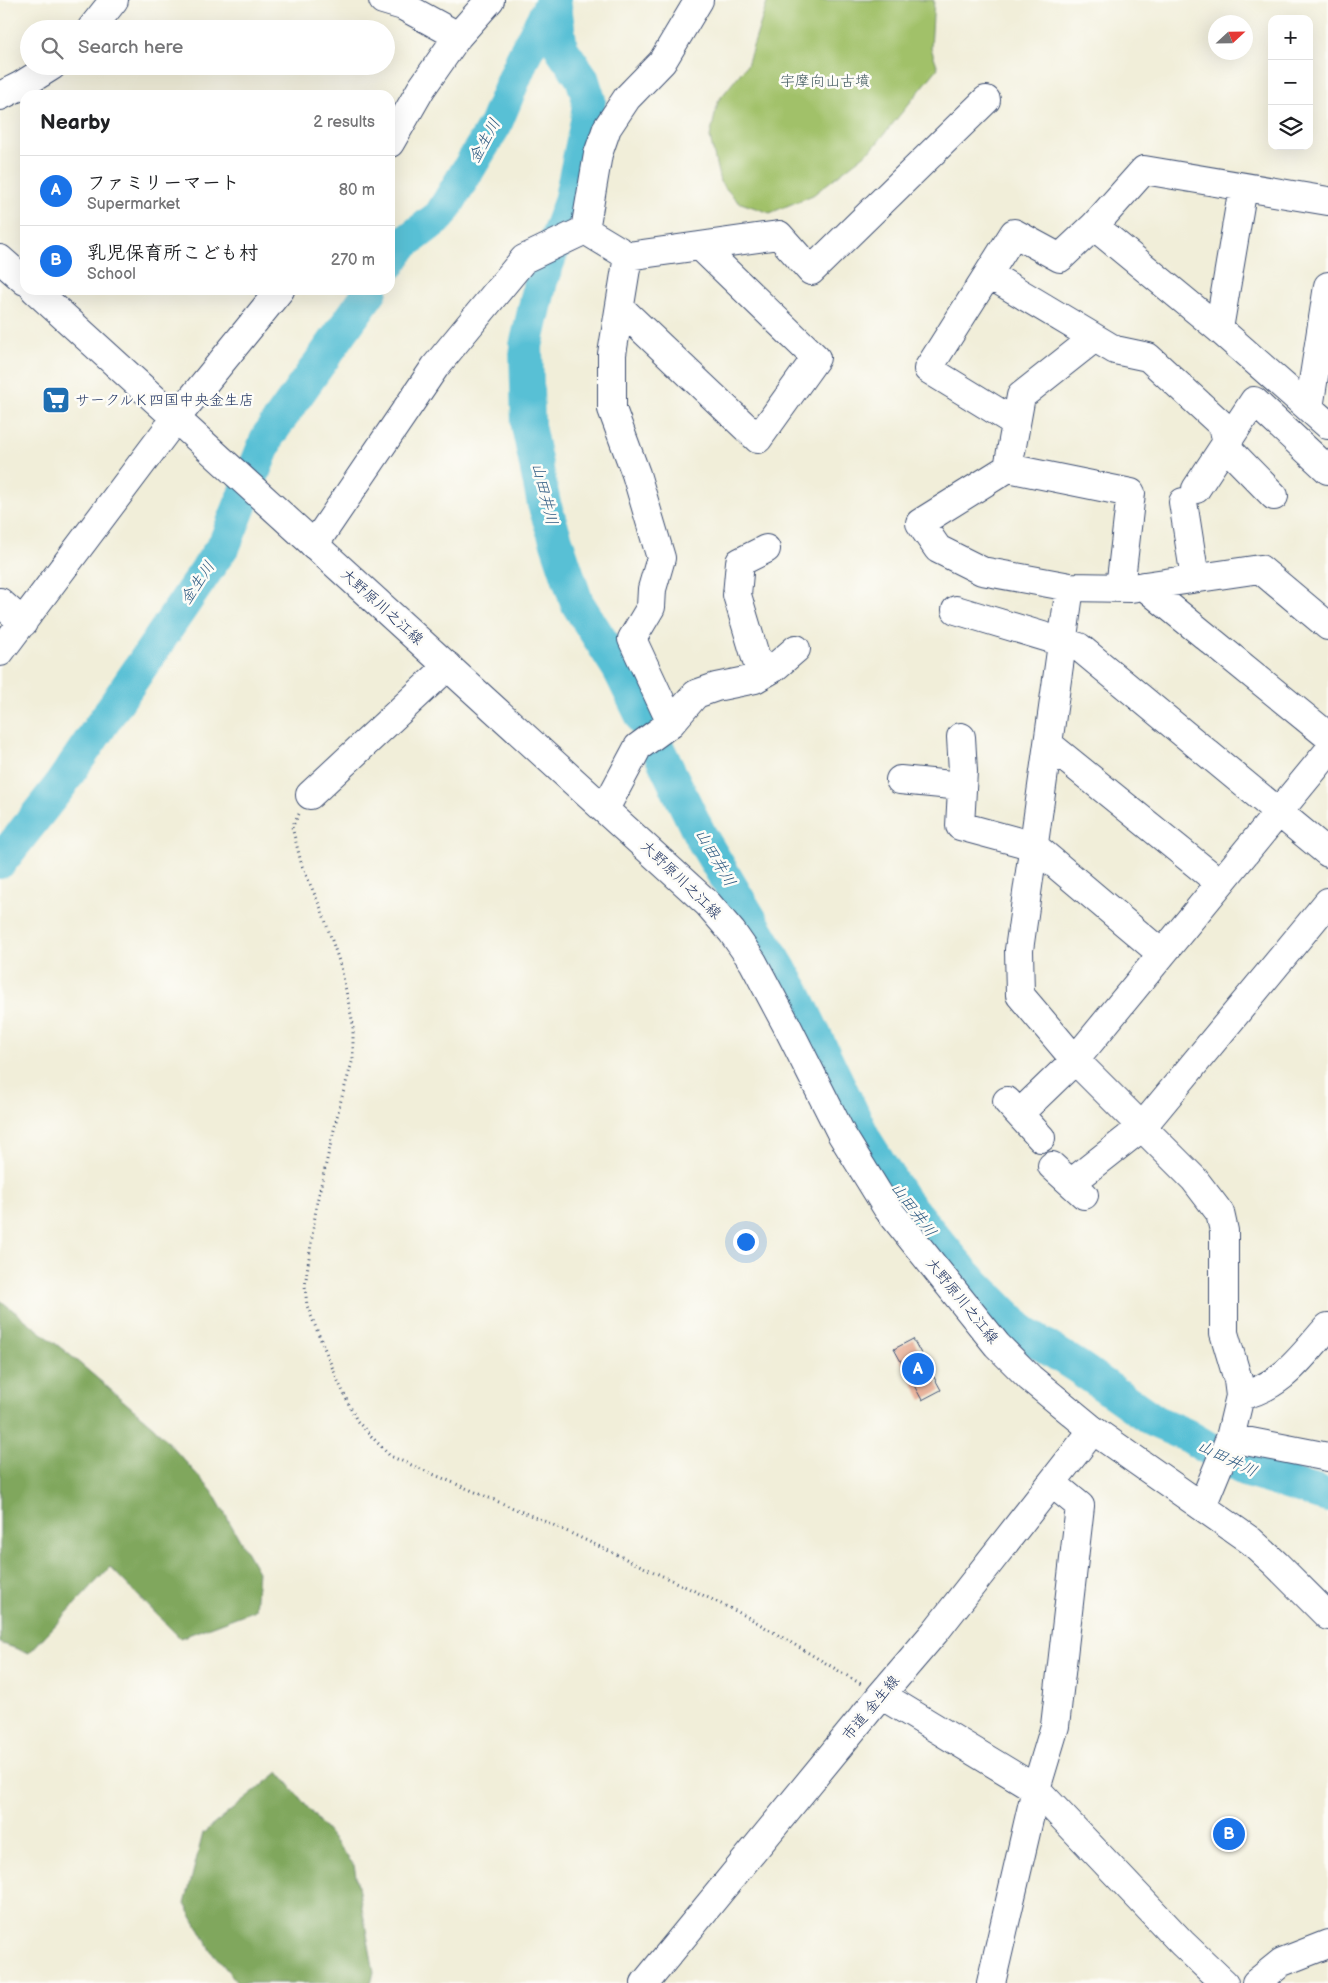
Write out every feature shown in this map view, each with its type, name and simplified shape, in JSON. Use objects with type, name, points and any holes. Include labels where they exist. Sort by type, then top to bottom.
[{"type":"street","points":[[98,20],[114,0]]},
{"type":"street","points":[[382,0],[404,6],[458,36]]},
{"type":"street","points":[[395,134],[421,89],[458,36],[490,0]]},
{"type":"street","points":[[585,230],[598,154],[607,128],[627,98],[662,62],[700,0]]},
{"type":"street","points":[[0,96],[38,75]]},
{"type":"street","points":[[585,230],[628,256],[779,235],[812,271],[986,100]]},
{"type":"street","points":[[1016,423],[928,369],[1014,233],[1060,258],[1094,226],[1144,170],[1328,201]]},
{"type":"street","points":[[1219,329],[1243,187]]},
{"type":"street","points":[[1094,226],[1219,329],[1318,417]]},
{"type":"street","points":[[314,545],[435,367],[524,259],[585,230]]},
{"type":"street","points":[[620,308],[758,439],[816,358],[700,246]]},
{"type":"street","points":[[628,256],[612,354],[612,409],[636,474],[661,558],[652,589],[651,607],[632,639],[670,723]]},
{"type":"street","points":[[0,259],[20,277]]},
{"type":"street","points":[[988,274],[1115,350],[1148,357],[1223,426],[1228,450],[1274,496]]},
{"type":"street","points":[[1318,417],[1328,286]]},
{"type":"street","name":"大野原川之江線","points":[[41,295],[708,904],[732,932],[753,962],[863,1172],[892,1215],[997,1345],[1030,1378],[1093,1430],[1264,1552],[1328,1616]]},
{"type":"street","points":[[0,652],[176,418],[276,295]]},
{"type":"street","points":[[1008,468],[1021,396],[1088,343]]},
{"type":"street","points":[[1195,578],[1189,495],[1227,443],[1254,401],[1328,470]]},
{"type":"street","points":[[1132,587],[1131,494],[1008,468],[920,523],[938,549],[982,571],[1070,588],[1132,587],[1260,569],[1328,626]]},
{"type":"street","points":[[761,675],[737,595],[740,562],[766,549]]},
{"type":"street","points":[[1132,587],[1328,736]]},
{"type":"street","points":[[1070,588],[1019,950],[1020,995],[1075,1060],[1194,1179],[1220,1213],[1224,1231],[1224,1334],[1238,1380],[1240,1396],[1230,1438],[1202,1506]]},
{"type":"street","points":[[0,602],[23,623]]},
{"type":"street","points":[[956,610],[1079,647],[1328,853]]},
{"type":"street","points":[[605,809],[638,747],[670,723],[696,694],[716,686],[755,678],[774,668],[796,649]]},
{"type":"street","points":[[310,795],[448,666]]},
{"type":"street","points":[[962,737],[960,826],[1034,846],[1162,954]]},
{"type":"street","points":[[1048,744],[1220,883]]},
{"type":"street","points":[[1041,1138],[1012,1107],[1075,1060],[1328,752]]},
{"type":"street","points":[[900,780],[962,786]]},
{"type":"street","points":[[1069,1182],[1142,1127],[1328,902]]},
{"type":"street","points":[[1240,1396],[1258,1392],[1285,1376],[1328,1327]]},
{"type":"street","name":"市道 金生線","points":[[645,1983],[881,1695],[935,1632],[1093,1430]]},
{"type":"street","points":[[1230,1438],[1328,1457]]},
{"type":"street","points":[[991,1983],[1036,1789],[1055,1726],[1080,1506],[1052,1484]]},
{"type":"street","points":[[881,1695],[1036,1789],[1182,1943],[1224,1983]]},
{"type":"street","points":[[1256,1983],[1282,1962],[1328,1944]]},
{"type":"path","points":[[310,795],[292,827],[302,866],[322,911],[341,967],[353,1024],[353,1059],[341,1100],[317,1202],[305,1286],[307,1306],[337,1379],[357,1421],[390,1456],[551,1524],[746,1616],[881,1695]]},
{"type":"green space","name":"宇摩向山古墳","points":[[768,0],[934,0],[931,48],[938,68],[873,148],[813,195],[770,213],[738,202],[720,182],[710,137],[718,101],[747,65]]},
{"type":"green space","points":[[0,1300],[70,1355],[154,1427],[212,1491],[258,1572],[255,1610],[180,1638],[110,1567],[29,1653],[0,1643]]},
{"type":"green space","points":[[279,1772],[354,1865],[374,1972],[371,1983],[238,1983],[212,1952],[185,1904],[203,1833]]},
{"type":"building","points":[[913,1339],[941,1390],[922,1400],[894,1349]]},
{"type":"waterway","name":"金生川","points":[[395,256],[402,245],[440,216],[495,125],[524,55],[553,0]]},
{"type":"waterway","name":"山田井川","points":[[554,0],[561,48],[582,78],[589,100],[587,121],[570,202],[541,281],[526,346],[528,426],[544,504],[577,603],[619,669],[700,835],[795,994],[865,1140],[903,1200],[963,1272],[1024,1333],[1078,1367],[1156,1422],[1186,1435],[1245,1470],[1328,1496]]},
{"type":"waterway","name":"金生川","points":[[0,862],[59,787],[225,543],[268,436],[367,295]]},
{"type":"place","name":"サークルＫ四国中央金生店","points":[[56,400]]},
{"type":"place","name":"ファミリーマート","points":[[918,1369]]},
{"type":"place","name":"乳児保育所こども村","points":[[1229,1834]]}]
